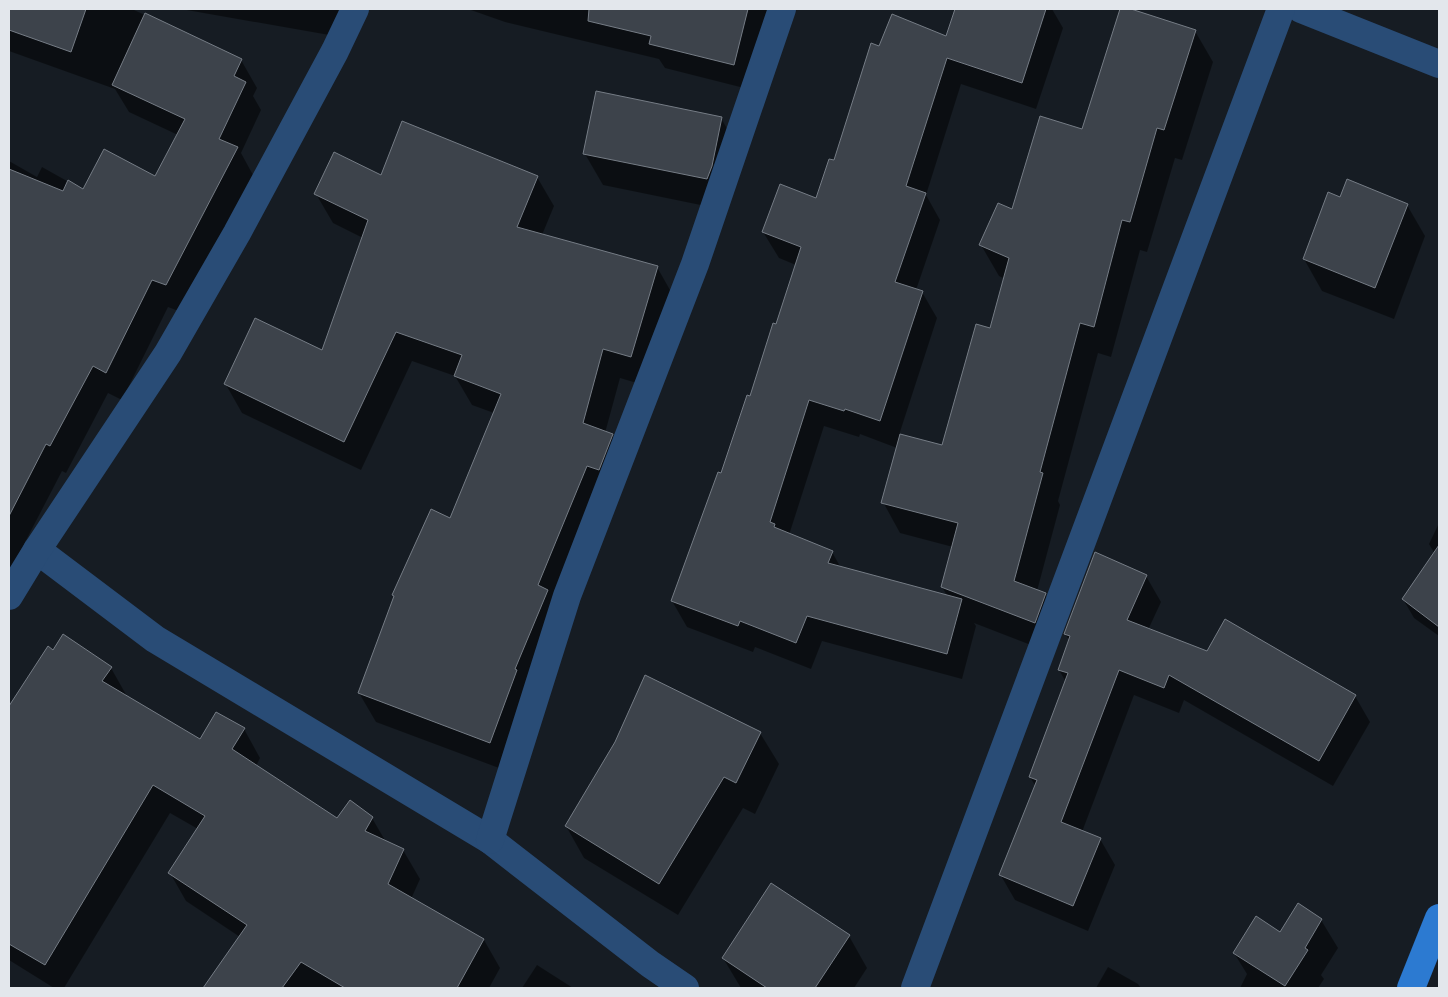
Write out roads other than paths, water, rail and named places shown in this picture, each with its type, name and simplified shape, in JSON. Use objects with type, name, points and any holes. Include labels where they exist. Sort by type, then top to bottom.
[{"type":"main road","points":[[1411,988],[1439,918]]},
{"type":"street","points":[[9,596],[37,550],[168,354],[316,86],[355,9]]},
{"type":"street","points":[[490,840],[567,596],[696,264],[782,9]]},
{"type":"street","points":[[915,988],[1282,9]]},
{"type":"street","points":[[1300,9],[1439,64]]},
{"type":"street","points":[[37,550],[155,639],[490,840],[650,964],[685,988]]}]
